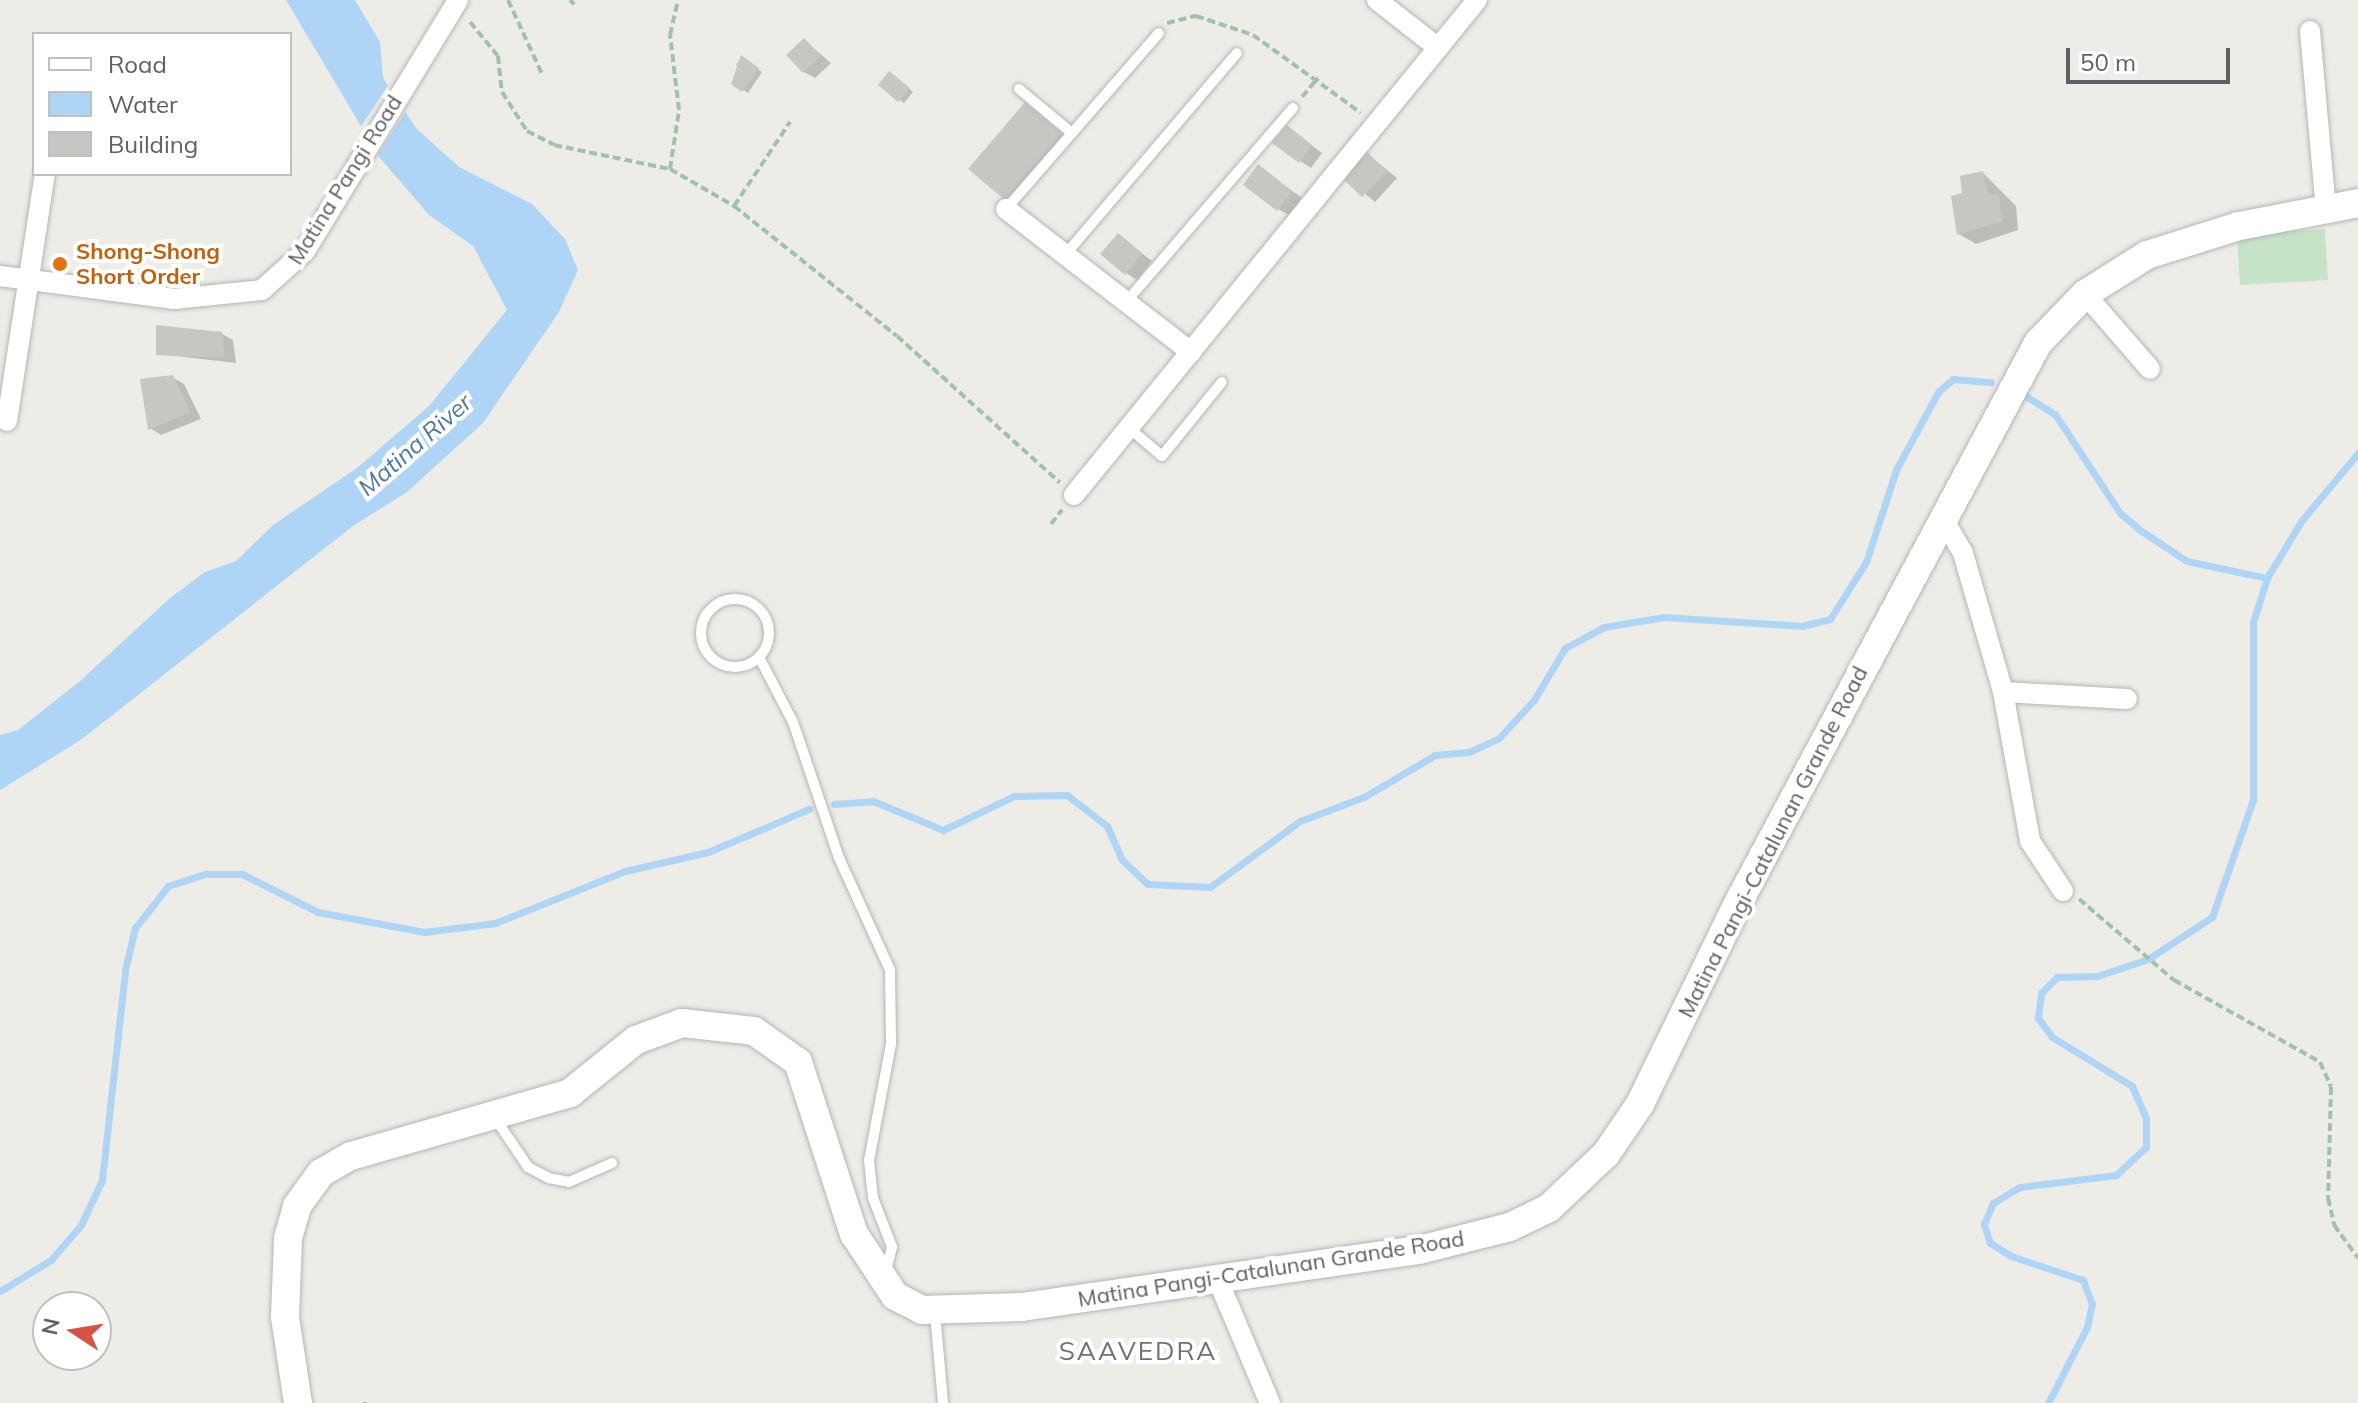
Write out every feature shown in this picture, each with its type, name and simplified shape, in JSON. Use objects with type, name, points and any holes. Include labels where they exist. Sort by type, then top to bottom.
[{"type":"street","points":[[1377,0],[1437,47]]},
{"type":"street","points":[[1074,495],[1477,0]]},
{"type":"street","name":"Matina Pangi Road","points":[[0,276],[174,299],[262,290],[305,251],[356,162],[456,3]]},
{"type":"street","points":[[2310,31],[2326,209]]},
{"type":"street","points":[[7,421],[45,176]]},
{"type":"street","name":"Matina Pangi-Catalunan Grande Road","points":[[935,1312],[1218,1280],[1468,1240],[1549,1208],[1581,1181],[1640,1104],[2016,375],[2085,294],[2181,242],[2358,203]]},
{"type":"street","points":[[1006,209],[1191,352]]},
{"type":"street","points":[[2085,294],[2150,369]]},
{"type":"street","points":[[1942,517],[1963,553],[2003,692],[2030,841],[2063,891]]},
{"type":"street","points":[[2003,692],[2127,699]]},
{"type":"street","points":[[298,1403],[285,1276],[288,1238],[309,1186],[351,1156],[495,1118],[570,1093],[660,1027],[710,1022],[754,1031],[787,1050],[807,1079],[843,1207],[882,1281],[909,1305],[935,1312]]},
{"type":"street","points":[[1218,1280],[1270,1403]]},
{"type":"lane","points":[[1006,209],[1159,33]]},
{"type":"lane","points":[[1065,255],[1237,53]]},
{"type":"lane","points":[[1019,89],[1072,133]]},
{"type":"lane","points":[[1126,302],[1293,108]]},
{"type":"lane","points":[[1129,428],[1162,456],[1222,382]]},
{"type":"lane","points":[[736,599],[760,609],[770,633],[759,657],[735,667],[711,657],[701,633],[711,609],[736,599]]},
{"type":"lane","points":[[759,657],[788,711],[839,858],[890,970],[894,1016],[869,1160],[873,1198],[892,1247],[882,1281]]},
{"type":"lane","points":[[495,1118],[528,1167],[549,1178],[569,1182],[612,1163]]},
{"type":"lane","points":[[935,1312],[943,1403]]},
{"type":"path","points":[[508,0],[542,74]]},
{"type":"path","points":[[670,169],[679,110],[670,35],[678,0]]},
{"type":"path","points":[[456,3],[489,40],[502,92],[527,131],[554,145],[670,169],[734,206],[897,336],[1074,495]]},
{"type":"path","points":[[1159,33],[1179,17],[1211,20],[1253,35],[1318,78],[1375,124]]},
{"type":"path","points":[[1293,108],[1318,78]]},
{"type":"path","points":[[734,206],[790,122]]},
{"type":"path","points":[[2063,891],[2105,916],[2174,980],[2320,1062],[2331,1087],[2328,1198],[2334,1225],[2358,1258]]},
{"type":"green space","points":[[2325,229],[2328,280],[2240,285],[2237,235]]},
{"type":"water","name":"Matina River","points":[[286,0],[355,0],[380,42],[383,78],[416,128],[459,167],[532,204],[565,239],[578,270],[559,312],[483,423],[407,492],[353,526],[82,739],[0,790],[0,735],[18,730],[80,681],[170,598],[205,572],[236,561],[273,525],[357,468],[429,406],[507,310],[473,246],[429,215],[380,158]]},
{"type":"pier","points":[[390,82],[408,108],[376,158],[360,128]]},
{"type":"building","points":[[804,38],[821,56],[803,73],[786,55]]},
{"type":"building","points":[[741,55],[759,68],[742,92],[731,84]]},
{"type":"building","points":[[889,71],[910,88],[898,102],[878,85]]},
{"type":"building","points":[[1025,102],[1063,134],[1006,201],[968,169]]},
{"type":"building","points":[[1287,125],[1312,145],[1299,163],[1272,143]]},
{"type":"building","points":[[1365,150],[1387,171],[1362,197],[1340,176]]},
{"type":"building","points":[[1258,164],[1292,191],[1277,211],[1243,185]]},
{"type":"building","points":[[1983,171],[1988,194],[1999,194],[2002,221],[1957,235],[1951,196],[1962,193],[1960,176]]},
{"type":"building","points":[[1118,233],[1142,253],[1125,275],[1100,254]]},
{"type":"building","points":[[156,325],[222,332],[225,358],[156,355]]},
{"type":"building","points":[[173,375],[191,412],[148,430],[140,379]]},
{"type":"waterway","points":[[834,804],[873,801],[943,830],[1014,796],[1067,795],[1107,826],[1122,860],[1148,884],[1210,887],[1300,821],[1364,797],[1435,755],[1469,752],[1499,738],[1534,700],[1565,648],[1604,627],[1664,617],[1802,626],[1830,619],[1866,562],[1896,470],[1938,392],[1953,379],[1991,382]]},
{"type":"waterway","points":[[2024,395],[2055,414],[2120,513],[2140,530],[2187,561],[2267,578]]},
{"type":"waterway","points":[[2048,1403],[2087,1327],[2092,1304],[2083,1280],[2011,1256],[1990,1243],[1984,1224],[1993,1203],[2020,1187],[2116,1175],[2146,1147],[2146,1118],[2132,1086],[2052,1037],[2038,1018],[2041,993],[2057,977],[2097,976],[2148,959],[2212,917],[2253,800],[2253,622],[2267,578],[2302,520],[2358,453]]},
{"type":"waterway","points":[[0,1291],[51,1260],[81,1225],[102,1180],[125,970],[135,928],[168,886],[206,874],[242,874],[318,912],[424,932],[495,923],[625,871],[708,852],[809,809]]},
{"type":"place","name":"Shong-Shong Short Order","points":[[60,264]]},
{"type":"district","name":"SAAVEDRA","points":[[1138,1351]]}]
